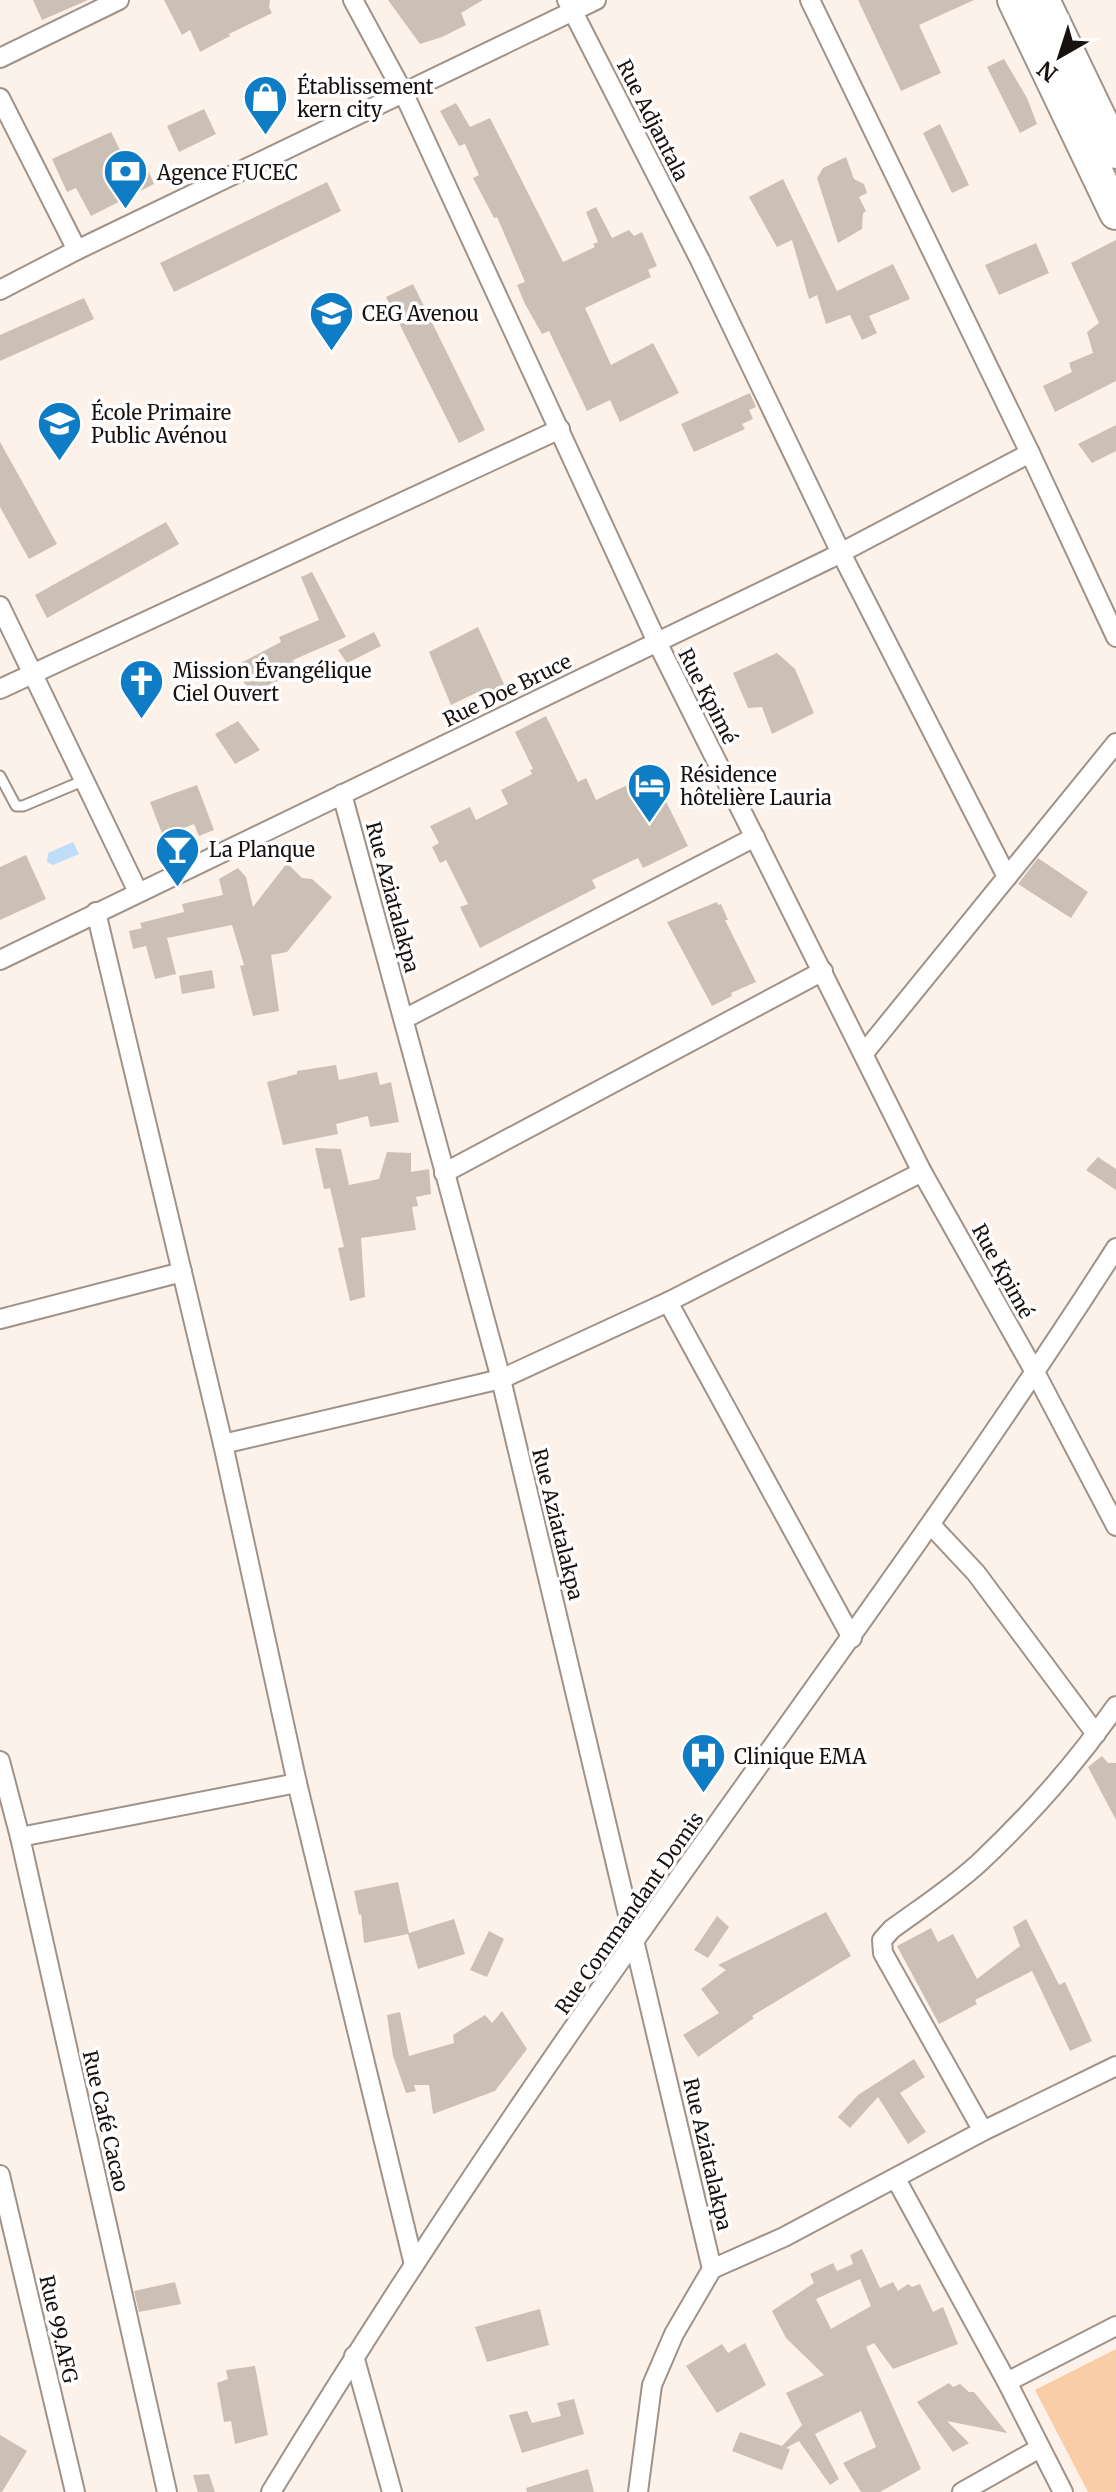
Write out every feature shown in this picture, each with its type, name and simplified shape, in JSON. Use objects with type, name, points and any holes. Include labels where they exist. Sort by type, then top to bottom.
[{"type":"highway","points":[[1014,0],[1116,213]]},
{"type":"highway","points":[[1043,0],[1116,152]]},
{"type":"street","points":[[0,58],[119,0]]},
{"type":"street","name":"Rue Kpimé","points":[[353,0],[404,94],[657,642],[922,1172],[1036,1374],[1116,1526]]},
{"type":"street","points":[[0,290],[404,94],[570,6],[596,0]]},
{"type":"street","points":[[810,0],[1116,637]]},
{"type":"street","name":"Rue Adjantala","points":[[570,6],[700,260],[841,553],[1007,877]]},
{"type":"street","points":[[0,98],[77,250]]},
{"type":"street","points":[[0,689],[560,429]]},
{"type":"street","name":"Rue Doe Bruce","points":[[0,960],[841,553],[1030,453]]},
{"type":"street","points":[[0,606],[138,892]]},
{"type":"street","points":[[864,1053],[1116,743]]},
{"type":"street","name":"Rue Aziatalakpa","points":[[342,794],[501,1379],[712,2269]]},
{"type":"street","points":[[404,1019],[755,837]]},
{"type":"street","points":[[96,912],[223,1444],[297,1783],[414,2265]]},
{"type":"street","points":[[444,1173],[823,971]]},
{"type":"street","points":[[223,1444],[501,1379],[668,1302],[922,1172]]},
{"type":"street","name":"Rue Commandant Domis","points":[[271,2492],[354,2356],[635,1938],[931,1525],[1036,1374],[1116,1248]]},
{"type":"street","points":[[0,1319],[182,1272]]},
{"type":"street","points":[[668,1302],[852,1638]]},
{"type":"street","points":[[931,1525],[976,1573],[1096,1734]]},
{"type":"street","points":[[983,2131],[883,1953],[882,1940],[892,1929],[978,1864],[1024,1817],[1096,1734],[1116,1706]]},
{"type":"street","name":"Rue Café Cacao","points":[[0,1761],[20,1837],[167,2492]]},
{"type":"street","points":[[20,1837],[297,1783]]},
{"type":"street","points":[[638,2492],[652,2385],[674,2334],[712,2269],[784,2237],[983,2131],[1116,2066]]},
{"type":"street","name":"Rue 99.AFG","points":[[0,2175],[75,2492]]},
{"type":"street","points":[[896,2179],[1063,2492]]},
{"type":"street","points":[[1007,2382],[1116,2326]]},
{"type":"street","points":[[354,2356],[392,2492]]},
{"type":"street","points":[[962,2492],[1040,2448]]},
{"type":"lane","points":[[0,776],[16,806],[23,806],[85,780]]},
{"type":"shaded area","points":[[1116,2349],[1116,2492],[1088,2492],[1035,2390]]},
{"type":"water","points":[[73,842],[79,854],[53,865],[47,862],[48,853]]},
{"type":"building","points":[[33,0],[88,0],[42,20]]},
{"type":"building","points":[[164,0],[270,0],[272,13],[200,52],[190,30],[182,35]]},
{"type":"building","points":[[388,0],[483,0],[461,13],[466,25],[420,44]]},
{"type":"building","points":[[858,0],[974,0],[919,25],[941,73],[901,91]]},
{"type":"building","points":[[1004,59],[1027,98],[1037,124],[1020,133],[987,67]]},
{"type":"building","points":[[456,103],[470,127],[490,118],[563,262],[595,247],[593,244],[598,242],[586,212],[596,207],[612,238],[629,230],[634,236],[642,232],[657,266],[648,270],[651,277],[585,308],[611,365],[653,343],[679,393],[620,422],[610,400],[587,411],[549,331],[542,334],[525,304],[517,285],[525,282],[497,217],[494,218],[473,178],[479,175],[465,144],[459,146],[440,111]]},
{"type":"building","points":[[204,109],[216,134],[179,152],[167,126]]},
{"type":"building","points":[[940,124],[969,185],[952,193],[923,133]]},
{"type":"building","points":[[111,132],[130,170],[145,163],[154,184],[91,216],[76,188],[67,192],[52,159]]},
{"type":"building","points":[[846,157],[854,179],[864,184],[867,193],[859,197],[866,211],[863,213],[862,229],[838,243],[817,178],[823,168]]},
{"type":"building","points":[[783,179],[837,291],[893,264],[910,299],[869,316],[877,333],[862,340],[850,315],[826,324],[817,295],[809,299],[792,240],[777,247],[749,197]]},
{"type":"building","points":[[327,182],[341,211],[174,292],[160,263]]},
{"type":"building","points":[[1116,240],[1116,381],[1055,412],[1043,386],[1072,372],[1069,363],[1093,353],[1087,332],[1099,323],[1071,263]]},
{"type":"building","points":[[1036,243],[1049,273],[999,295],[985,265]]},
{"type":"building","points":[[413,284],[485,430],[459,443],[386,297]]},
{"type":"building","points":[[84,298],[94,319],[0,361],[0,335]]},
{"type":"building","points":[[750,393],[756,407],[749,410],[753,419],[742,424],[745,429],[694,452],[681,424]]},
{"type":"building","points":[[1116,425],[1116,451],[1092,463],[1078,444]]},
{"type":"building","points":[[0,442],[57,544],[29,559],[0,507]]},
{"type":"building","points":[[166,522],[179,544],[47,618],[35,595]]},
{"type":"building","points":[[312,572],[346,637],[293,660],[296,672],[252,693],[242,680],[237,665],[281,642],[279,637],[319,620],[301,577]]},
{"type":"building","points":[[478,627],[504,684],[484,699],[478,692],[451,705],[429,652]]},
{"type":"building","points":[[374,632],[381,646],[347,663],[338,650]]},
{"type":"building","points":[[777,653],[795,669],[814,713],[772,734],[762,707],[748,708],[733,673]]},
{"type":"building","points":[[546,716],[578,782],[586,778],[596,800],[652,773],[688,846],[643,868],[638,858],[592,880],[596,888],[480,948],[460,907],[468,904],[446,860],[440,863],[432,847],[439,843],[430,826],[470,807],[476,820],[508,804],[501,790],[532,774],[530,770],[533,769],[515,732]]},
{"type":"building","points":[[238,721],[260,750],[235,764],[215,734]]},
{"type":"building","points":[[197,785],[214,830],[199,836],[194,824],[163,836],[150,802]]},
{"type":"building","points":[[26,855],[46,899],[0,920],[0,867]]},
{"type":"building","points":[[1038,858],[1088,892],[1071,918],[1018,884]]},
{"type":"building","points":[[287,863],[302,878],[312,879],[332,897],[287,952],[271,955],[279,1011],[253,1016],[240,966],[244,965],[232,925],[167,938],[176,974],[155,979],[146,946],[133,949],[129,931],[142,928],[140,923],[184,912],[182,904],[223,895],[219,879],[238,868],[246,877],[253,907]]},
{"type":"building","points":[[717,902],[721,904],[728,920],[725,920],[756,982],[712,1006],[667,922]]},
{"type":"building","points":[[212,970],[215,988],[182,994],[179,976]]},
{"type":"building","points":[[336,1065],[339,1080],[377,1072],[380,1085],[391,1082],[399,1122],[370,1127],[368,1116],[336,1124],[338,1134],[283,1145],[267,1082],[297,1074],[297,1071]]},
{"type":"building","points":[[315,1148],[341,1149],[349,1185],[379,1179],[387,1152],[411,1153],[411,1172],[429,1169],[431,1194],[416,1197],[418,1206],[412,1207],[416,1230],[361,1238],[365,1297],[350,1301],[338,1248],[344,1247],[330,1188],[324,1189]]},
{"type":"building","points":[[1098,1157],[1116,1169],[1116,1190],[1086,1170]]},
{"type":"building","points":[[1102,1756],[1108,1763],[1116,1763],[1116,1820],[1088,1767]]},
{"type":"building","points":[[398,1882],[409,1933],[454,1919],[465,1954],[418,1969],[408,1934],[364,1943],[361,1914],[354,1891]]},
{"type":"building","points":[[826,1912],[851,1956],[752,2016],[754,2018],[698,2057],[683,2035],[719,2013],[701,1989],[726,1970],[718,1965]]},
{"type":"building","points":[[717,1916],[729,1927],[708,1958],[694,1950]]},
{"type":"building","points":[[1026,1919],[1059,1985],[1065,1982],[1092,2041],[1070,2051],[1032,1971],[975,2000],[977,2004],[939,2024],[897,1946],[931,1928],[938,1942],[953,1934],[977,1979],[1020,1946],[1013,1927]]},
{"type":"building","points":[[489,1931],[504,1939],[487,1977],[470,1970]]},
{"type":"building","points":[[502,2011],[527,2049],[495,2091],[433,2114],[429,2085],[414,2085],[416,2091],[406,2093],[393,2056],[387,2015],[400,2012],[409,2056],[454,2043],[453,2035],[485,2015],[492,2023]]},
{"type":"building","points":[[914,2059],[925,2077],[900,2093],[926,2132],[908,2144],[878,2097],[850,2128],[838,2117],[858,2095]]},
{"type":"building","points":[[862,2249],[880,2288],[893,2282],[898,2291],[908,2284],[912,2287],[920,2284],[933,2312],[943,2307],[958,2344],[893,2369],[874,2343],[866,2347],[921,2469],[880,2492],[861,2492],[843,2463],[876,2447],[861,2411],[815,2434],[839,2479],[830,2485],[799,2441],[786,2448],[790,2449],[782,2470],[732,2451],[740,2432],[782,2446],[802,2425],[786,2393],[824,2375],[786,2338],[772,2311],[814,2283],[810,2274],[833,2263],[837,2271],[853,2264],[850,2255]],"holes":[[[860,2279],[871,2306],[831,2329],[816,2299]]]},
{"type":"building","points":[[175,2282],[181,2304],[139,2312],[134,2291]]},
{"type":"building","points":[[540,2309],[549,2345],[487,2362],[475,2327]]},
{"type":"building","points":[[745,2343],[766,2385],[717,2413],[686,2366],[722,2344],[728,2353]]},
{"type":"building","points":[[255,2366],[268,2435],[235,2444],[231,2421],[224,2422],[217,2383],[228,2379],[226,2370]]},
{"type":"building","points":[[949,2383],[953,2387],[960,2384],[969,2392],[974,2392],[1007,2433],[947,2421],[969,2443],[953,2452],[917,2402]]},
{"type":"building","points":[[574,2399],[584,2434],[522,2453],[509,2415],[527,2411],[532,2423],[561,2416],[557,2403]]},
{"type":"building","points":[[0,2435],[27,2451],[2,2492],[0,2492]]},
{"type":"building","points":[[588,2469],[594,2492],[527,2492],[526,2488]]},
{"type":"building","points":[[209,2474],[215,2492],[198,2492],[193,2475]]},
{"type":"place","name":"Établissement kern city","points":[[266,136]]},
{"type":"place","name":"Agence FUCEC","points":[[126,211]]},
{"type":"place","name":"CEG Avenou","points":[[331,352]]},
{"type":"place","name":"École Primaire Public Avénou","points":[[60,462]]},
{"type":"place","name":"Mission Évangélique Ciel Ouvert","points":[[142,721]]},
{"type":"place","name":"Résidence hôtelière Lauria","points":[[649,824]]},
{"type":"place","name":"La Planque","points":[[178,888]]},
{"type":"place","name":"Clinique EMA","points":[[703,1795]]}]
